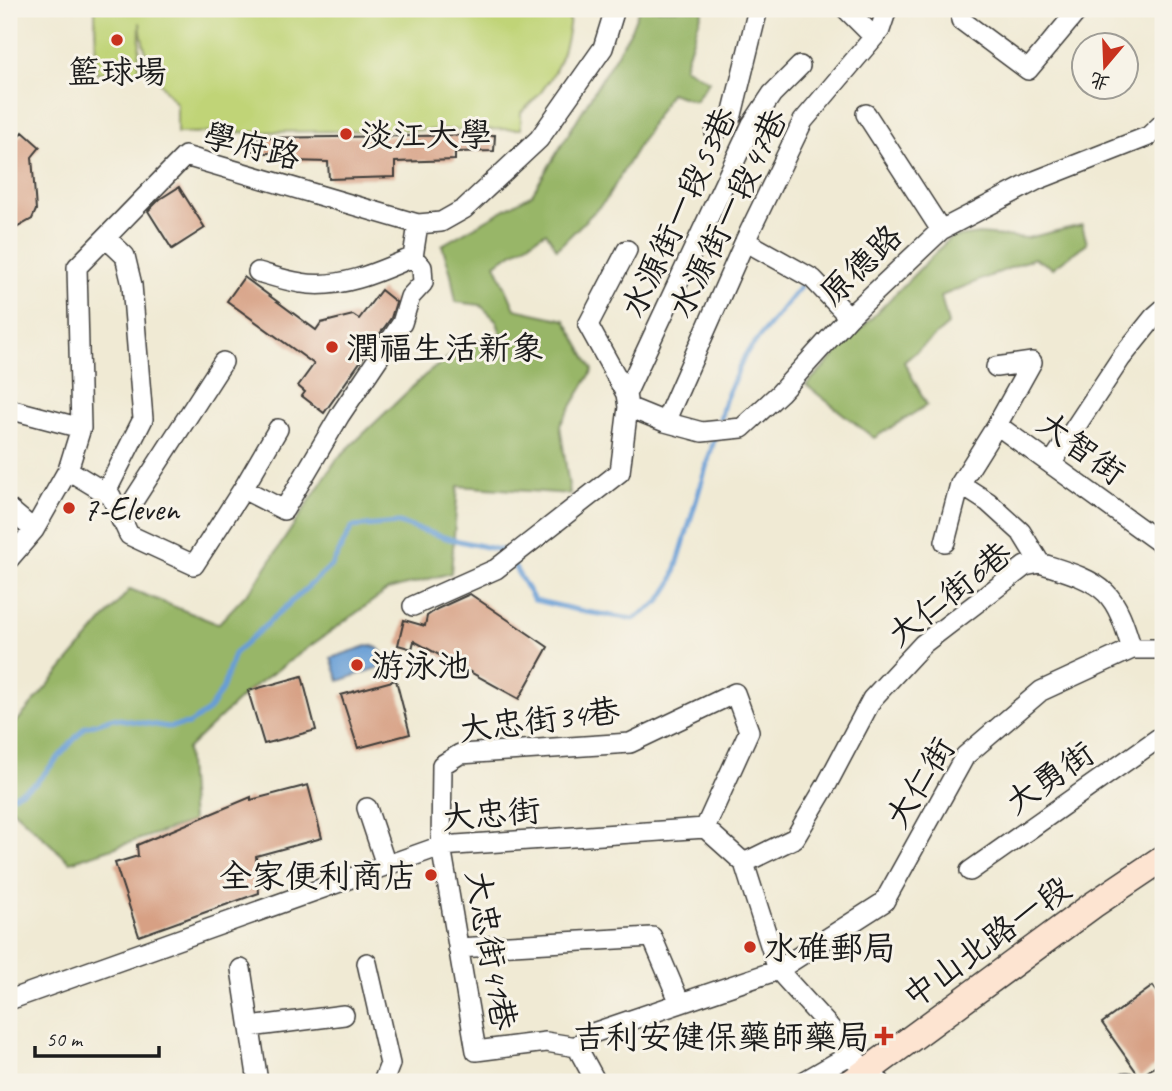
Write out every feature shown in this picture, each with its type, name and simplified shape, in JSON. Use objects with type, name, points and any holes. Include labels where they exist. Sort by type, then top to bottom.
[{"type":"main road","name":"中山北路一段","points":[[862,1073],[1093,905],[1163,858]]},
{"type":"street","points":[[413,257],[418,225],[441,222],[464,209],[539,139],[603,48],[615,9]]},
{"type":"street","points":[[715,133],[732,114],[758,9]]},
{"type":"street","points":[[846,9],[874,37]]},
{"type":"street","name":"水源街一段47巷","points":[[665,422],[745,241],[803,121],[880,30],[887,9]]},
{"type":"street","points":[[961,20],[1028,70],[1079,9]]},
{"type":"street","name":"水源街一段53巷","points":[[413,606],[496,569],[620,472],[627,401],[752,124],[772,94],[800,66]]},
{"type":"street","points":[[732,114],[752,124]]},
{"type":"street","points":[[866,114],[941,230]]},
{"type":"street","name":"原德路","points":[[627,401],[665,422],[702,432],[742,428],[780,393],[849,317],[941,230],[1037,180],[1149,136],[1163,122]]},
{"type":"street","name":"學府路","points":[[9,559],[34,530],[68,470],[81,428],[77,267],[186,156],[418,225]]},
{"type":"street","points":[[106,238],[125,256],[132,285],[143,419],[106,492]]},
{"type":"street","points":[[745,241],[813,279],[849,317]]},
{"type":"street","points":[[627,250],[588,325],[627,401]]},
{"type":"street","points":[[258,272],[303,284],[331,284],[375,273],[413,257]]},
{"type":"street","points":[[284,510],[340,415],[402,323],[410,297],[423,283],[422,267],[413,257]]},
{"type":"street","points":[[1051,464],[1121,358],[1158,313]]},
{"type":"street","points":[[121,520],[223,362]]},
{"type":"street","points":[[960,484],[1032,362],[996,367]]},
{"type":"street","points":[[9,409],[81,428]]},
{"type":"street","name":"大智街","points":[[997,425],[1163,545]]},
{"type":"street","points":[[68,470],[111,496],[128,535],[194,565],[278,429]]},
{"type":"street","points":[[284,510],[298,499],[313,473]]},
{"type":"street","name":"大仁街6巷","points":[[744,863],[794,838],[827,784],[872,699],[923,645],[1025,566],[1040,563],[1021,532],[988,502],[960,484],[945,542]]},
{"type":"street","points":[[243,489],[284,510]]},
{"type":"street","points":[[9,509],[34,530]]},
{"type":"street","points":[[1040,563],[1087,581],[1106,593],[1119,612],[1132,649]]},
{"type":"street","name":"大仁街","points":[[578,1046],[590,1034],[778,970],[884,902],[965,756],[1041,691],[1132,649],[1163,649]]},
{"type":"street","name":"大忠街34巷","points":[[441,846],[442,765],[460,754],[630,743],[736,693],[749,731],[705,828]]},
{"type":"street","name":"大勇街","points":[[970,871],[1163,735]]},
{"type":"street","points":[[368,808],[386,865]]},
{"type":"street","points":[[705,828],[744,863],[778,970],[862,1073]]},
{"type":"street","name":"大忠街","points":[[9,1000],[441,846],[705,828]]},
{"type":"street","name":"大忠街41巷","points":[[441,846],[476,1051],[547,1042],[578,1046]]},
{"type":"street","points":[[458,948],[652,937],[680,1003]]},
{"type":"street","points":[[368,963],[390,1064],[383,1082]]},
{"type":"street","points":[[241,969],[258,1082]]},
{"type":"street","points":[[250,1027],[344,1015]]},
{"type":"street","points":[[578,1046],[596,1082]]},
{"type":"street","points":[[803,1082],[862,1073]]},
{"type":"green space","points":[[95,9],[570,9],[563,53],[542,91],[521,112],[521,129],[177,133],[177,104],[151,66],[140,22],[139,72],[96,73]]},
{"type":"green space","points":[[639,9],[703,9],[684,67],[709,81],[695,101],[670,93],[606,200],[557,249],[546,232],[495,264],[515,309],[565,320],[593,370],[560,425],[570,494],[458,486],[451,573],[388,590],[248,691],[187,749],[192,822],[70,862],[9,806],[9,731],[130,589],[218,624],[253,587],[337,459],[424,376],[468,342],[503,339],[496,320],[480,305],[456,302],[442,245],[532,194],[630,32]]},
{"type":"green space","points":[[1082,225],[1087,243],[1053,268],[1034,258],[941,296],[948,325],[904,362],[927,405],[874,438],[806,385],[950,238],[979,234],[1027,238]]},
{"type":"water","name":"游泳池","points":[[370,645],[383,654],[378,668],[339,681],[331,658]]},
{"type":"building","points":[[23,132],[40,147],[32,157],[36,210],[32,219],[9,232],[9,136],[20,136]]},
{"type":"building","points":[[495,135],[494,151],[455,152],[455,160],[395,162],[395,177],[329,179],[328,162],[292,161],[293,153],[254,153],[254,138]]},
{"type":"building","points":[[179,187],[205,228],[172,249],[148,211],[160,199]]},
{"type":"building","name":"潤福生活新象","points":[[244,277],[316,330],[321,323],[353,315],[359,319],[381,290],[396,302],[391,318],[324,413],[302,396],[305,392],[298,386],[314,364],[227,301]]},
{"type":"building","points":[[470,594],[548,647],[519,699],[414,641],[412,649],[398,645],[404,620],[425,626],[427,616]]},
{"type":"building","points":[[302,676],[316,730],[264,744],[248,691]]},
{"type":"building","points":[[396,680],[410,734],[358,748],[341,695]]},
{"type":"building","points":[[308,785],[322,838],[256,856],[259,893],[139,936],[115,863],[138,856],[137,845],[251,797],[251,800]]},
{"type":"building","points":[[1153,986],[1163,1000],[1163,1061],[1140,1077],[1102,1023]]},
{"type":"waterway","points":[[718,427],[725,400],[745,355],[800,287]]},
{"type":"waterway","points":[[512,563],[534,600],[634,619],[659,602],[672,582],[715,437]]},
{"type":"waterway","points":[[9,798],[36,783],[85,727],[113,718],[168,727],[189,724],[208,711],[222,690],[234,654],[332,565],[352,527],[399,523],[450,539],[504,551],[507,555]]},
{"type":"place","name":"籃球場","points":[[117,40]]},
{"type":"place","name":"淡江大學","points":[[346,134]]},
{"type":"place","name":"潤福生活新象","points":[[332,347]]},
{"type":"place","name":"7-Eleven","points":[[69,508]]},
{"type":"place","name":"游泳池","points":[[357,665]]},
{"type":"place","name":"全家便利商店","points":[[431,875]]},
{"type":"place","name":"水碓郵局","points":[[750,947]]},
{"type":"place","name":"吉利安健保藥師藥局","points":[[884,1036]]}]
